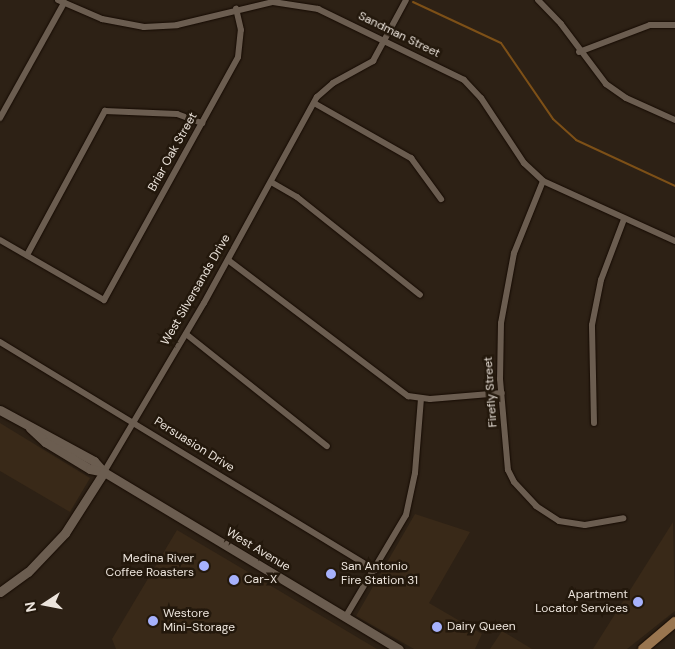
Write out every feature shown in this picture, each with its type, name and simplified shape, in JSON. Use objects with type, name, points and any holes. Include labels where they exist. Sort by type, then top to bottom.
[{"type":"main road","name":"West Avenue","points":[[0,410],[30,428],[37,437],[85,466],[104,472],[399,649]]},
{"type":"main road","name":"West Silversands Drive","points":[[0,592],[28,572],[65,533],[104,472]]},
{"type":"main road","points":[[643,649],[675,622]]},
{"type":"street","name":"West Silversands Drive","points":[[104,472],[186,334],[314,103],[333,83],[373,61],[386,41],[406,0]]},
{"type":"street","points":[[538,0],[560,24],[579,52],[616,91],[675,120]]},
{"type":"street","name":"Sandman Street","points":[[61,1],[102,20],[144,27],[178,25],[236,8],[273,2],[305,5],[455,74],[470,85],[517,155],[543,181],[675,241]]},
{"type":"street","points":[[0,118],[61,1]]},
{"type":"street","name":"Briar Oak Street","points":[[26,255],[104,300],[202,123],[240,50],[241,30],[236,8]]},
{"type":"street","points":[[579,52],[650,25],[675,25]]},
{"type":"street","points":[[314,103],[411,158],[441,199]]},
{"type":"street","points":[[0,240],[26,255],[105,111],[176,114],[202,123]]},
{"type":"street","name":"Firefly Street","points":[[543,181],[514,253],[501,323],[502,393],[508,470],[514,482],[536,506],[553,518],[572,524],[623,518]]},
{"type":"street","points":[[271,182],[297,197],[420,295]]},
{"type":"street","points":[[594,423],[592,325],[601,280],[624,219]]},
{"type":"street","points":[[228,260],[394,388],[421,399],[502,393]]},
{"type":"street","points":[[186,334],[327,446]]},
{"type":"street","name":"Persuasion Drive","points":[[0,342],[134,421],[375,570]]},
{"type":"street","points":[[346,616],[399,529],[410,501],[421,399]]},
{"type":"shaded area","points":[[0,423],[90,478],[70,512],[0,471]]},
{"type":"shaded area","points":[[415,514],[470,532],[429,603],[482,634],[475,649],[414,649],[356,616]]},
{"type":"shaded area","points":[[673,522],[675,611],[627,649],[593,649]]},
{"type":"shaded area","points":[[177,530],[377,649],[116,649],[112,639]]},
{"type":"shaded area","points":[[502,631],[532,649],[490,649]]},
{"type":"waterway","points":[[413,2],[501,43],[553,119],[576,140],[675,186]]},
{"type":"place","name":"Medina River Coffee Roasters","points":[[204,566]]},
{"type":"place","name":"San Antonio Fire Station 31","points":[[331,574]]},
{"type":"place","name":"Car-X","points":[[234,580]]},
{"type":"place","name":"Apartment Locator Services","points":[[638,602]]},
{"type":"place","name":"Westore Mini-Storage","points":[[153,621]]},
{"type":"place","name":"Dairy Queen","points":[[437,627]]}]
